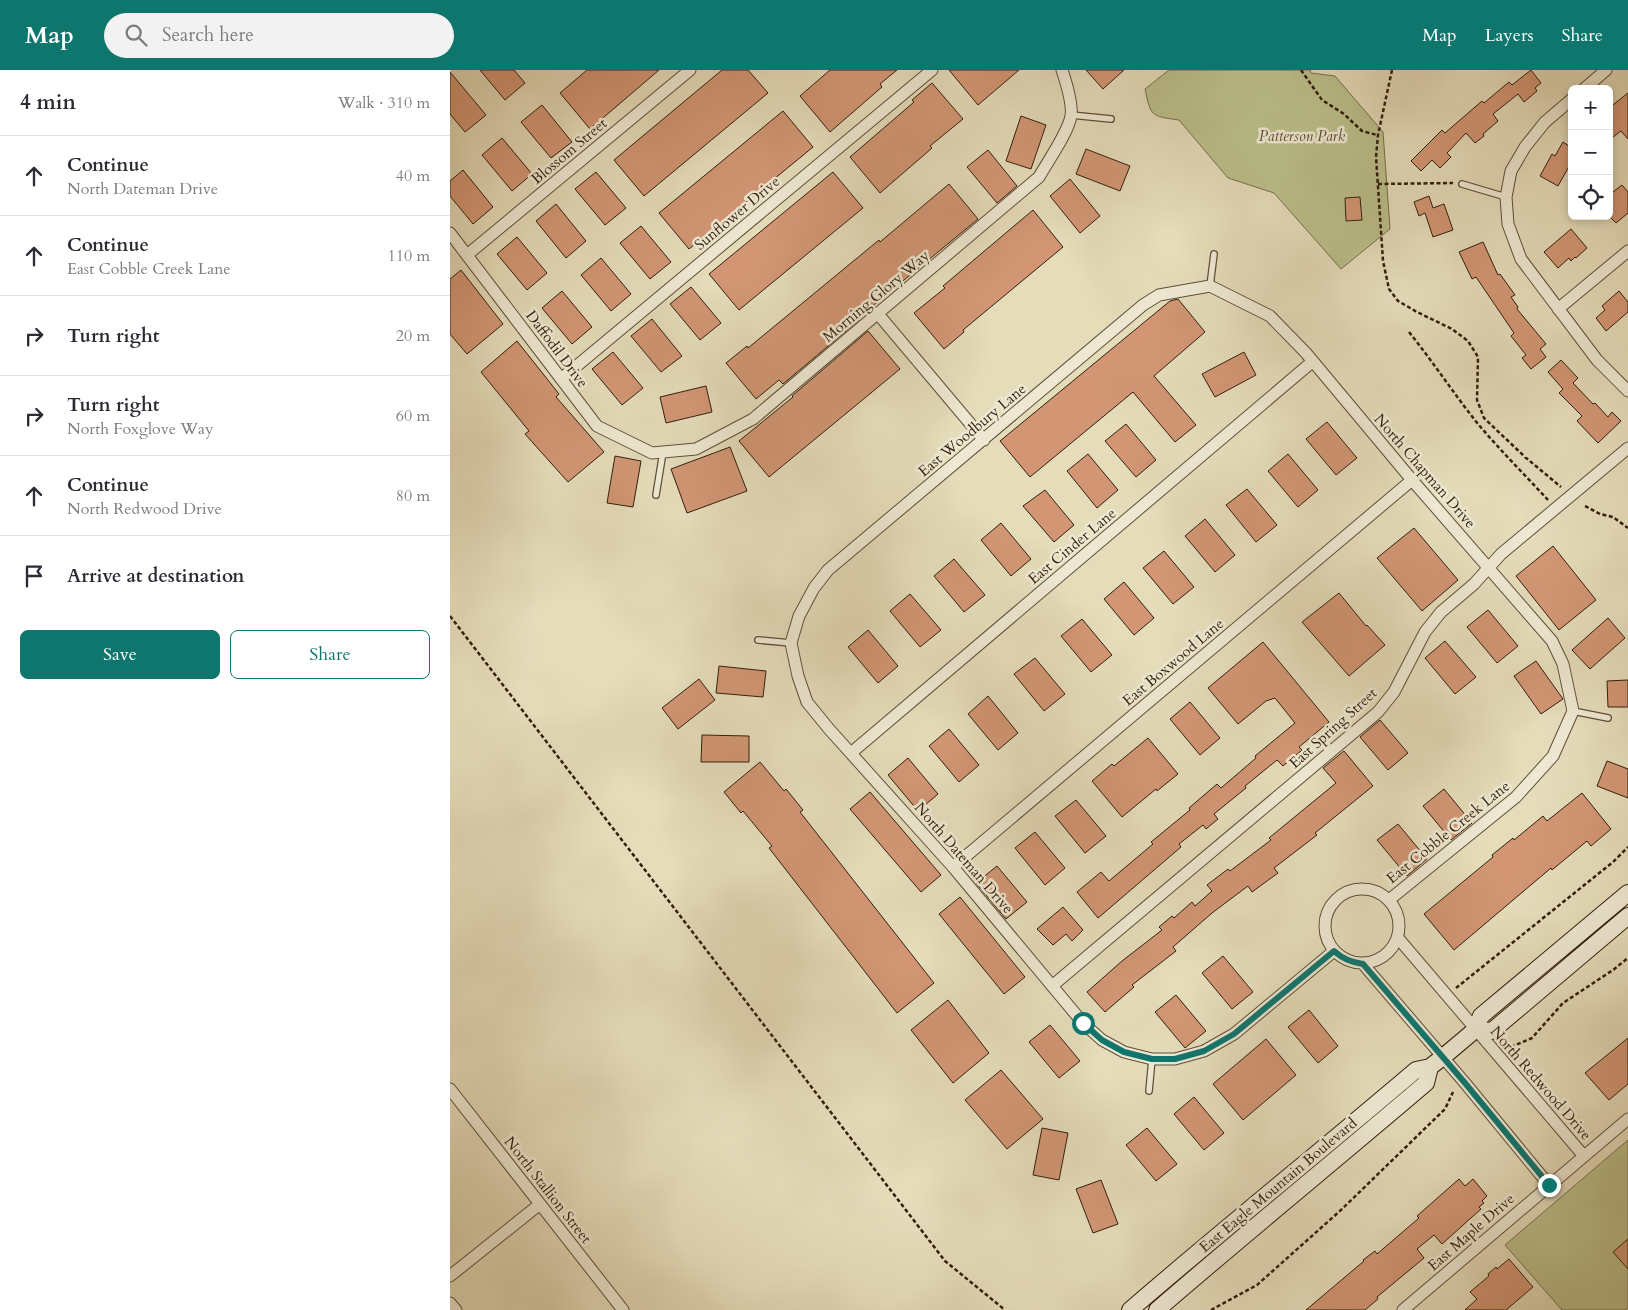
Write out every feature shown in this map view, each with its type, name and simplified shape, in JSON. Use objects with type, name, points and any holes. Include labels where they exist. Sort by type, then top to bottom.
[{"type":"street","name":"Blossom Street","points":[[467,254],[690,70]]},
{"type":"street","name":"Sunflower Drive","points":[[562,379],[932,70]]},
{"type":"street","points":[[1062,70],[1068,91],[1071,115]]},
{"type":"street","points":[[1589,85],[1606,70]]},
{"type":"street","points":[[1568,102],[1545,122],[1525,147],[1511,171],[1506,197],[1508,224],[1521,259],[1597,360],[1628,391]]},
{"type":"street","name":"Morning Glory Way","points":[[663,452],[696,449],[753,420],[1039,177],[1064,135],[1071,115]]},
{"type":"street","name":"Daffodil Drive","points":[[450,233],[597,426],[652,453],[663,452]]},
{"type":"street","points":[[1558,309],[1628,251]]},
{"type":"street","name":"North Chapman Drive","points":[[1210,286],[1270,316],[1286,332],[1490,568],[1552,641],[1563,664],[1573,710]]},
{"type":"street","name":"East Woodbury Lane","points":[[791,643],[799,616],[814,588],[828,570],[1143,305],[1159,295],[1210,286]]},
{"type":"street","points":[[878,314],[984,440]]},
{"type":"street","name":"East Cinder Lane","points":[[852,753],[1312,362]]},
{"type":"street","name":"East Spring Street","points":[[1052,986],[1378,712],[1394,692],[1425,632],[1442,612],[1490,568],[1501,554],[1628,448]]},
{"type":"street","name":"East Boxwood Lane","points":[[953,867],[1412,480]]},
{"type":"street","name":"North Dateman Drive","points":[[791,643],[798,676],[807,702],[953,867],[1083,1023],[1102,1040],[1124,1052],[1152,1059]]},
{"type":"street","name":"East Cobble Creek Lane","points":[[1389,900],[1516,798],[1553,756],[1573,710]]},
{"type":"street","points":[[1366,889],[1378,892],[1389,900],[1395,908],[1400,928],[1398,938],[1393,948],[1384,957],[1374,962],[1363,964],[1352,962],[1342,958],[1334,951],[1326,934],[1326,916],[1332,904],[1342,895],[1353,890],[1366,889]]},
{"type":"street","name":"East Eagle Mountain Boulevard","points":[[1130,1310],[1224,1229],[1321,1151],[1416,1070],[1436,1062],[1475,1030],[1481,1016],[1628,893]]},
{"type":"street","name":"East Eagle Mountain Boulevard","points":[[1475,1030],[1492,1031],[1628,916]]},
{"type":"street","name":"North Redwood Drive","points":[[1398,938],[1584,1155]]},
{"type":"street","points":[[1152,1059],[1175,1059],[1204,1051],[1234,1034],[1334,951]]},
{"type":"street","points":[[1363,964],[1436,1062],[1549,1185]]},
{"type":"street","name":"East Eagle Mountain Boulevard","points":[[1156,1310],[1233,1244],[1330,1166],[1426,1082],[1436,1062]]},
{"type":"street","name":"North Stallion Street","points":[[450,1089],[623,1310]]},
{"type":"street","name":"East Maple Drive","points":[[1403,1310],[1628,1119]]},
{"type":"street","points":[[450,1276],[540,1204]]},
{"type":"street","points":[[450,1303],[456,1310]]},
{"type":"lane","points":[[1071,115],[1111,119]]},
{"type":"lane","points":[[1462,184],[1506,197]]},
{"type":"lane","points":[[1210,286],[1214,254]]},
{"type":"lane","points":[[656,495],[663,452]]},
{"type":"lane","points":[[758,640],[791,643]]},
{"type":"lane","points":[[1573,710],[1608,718]]},
{"type":"lane","points":[[1150,1090],[1152,1059]]},
{"type":"path","points":[[1301,70],[1322,100],[1344,114],[1362,131],[1378,135]]},
{"type":"path","points":[[1392,70],[1378,135],[1376,157],[1383,261],[1389,289],[1398,301],[1452,329],[1468,341],[1478,357],[1477,400],[1484,418],[1524,458],[1561,487]]},
{"type":"path","points":[[1378,184],[1453,183]]},
{"type":"path","points":[[1409,332],[1479,426],[1556,508]]},
{"type":"path","points":[[1585,506],[1600,514],[1613,517],[1628,528]]},
{"type":"path","points":[[450,616],[945,1261],[1005,1310]]},
{"type":"path","points":[[1456,988],[1613,862],[1628,847]]},
{"type":"path","points":[[1512,1047],[1532,1038],[1563,1003],[1628,958]]},
{"type":"path","points":[[1211,1310],[1257,1285],[1340,1210],[1445,1109],[1453,1092]]},
{"type":"green space","name":"Patterson Park","points":[[1169,70],[1310,70],[1311,73],[1335,76],[1383,132],[1390,229],[1341,269],[1274,193],[1228,178],[1179,120],[1154,114],[1149,105],[1145,89]]},
{"type":"green space","points":[[1628,1140],[1628,1308],[1625,1310],[1562,1310],[1505,1245]]},
{"type":"building","points":[[480,70],[514,70],[525,83],[505,100]]},
{"type":"building","points":[[587,70],[659,70],[590,129],[560,93]]},
{"type":"building","points":[[722,70],[748,70],[768,93],[644,196],[614,160]]},
{"type":"building","points":[[830,70],[897,70],[880,84],[882,87],[830,132],[800,96]]},
{"type":"building","points":[[949,70],[1019,70],[978,105]]},
{"type":"building","points":[[1086,70],[1124,70],[1103,89]]},
{"type":"building","points":[[1531,70],[1541,83],[1535,88],[1537,91],[1524,102],[1518,94],[1493,114],[1498,121],[1475,143],[1466,133],[1447,153],[1451,157],[1440,168],[1432,160],[1421,171],[1411,161],[1442,130],[1445,133],[1482,101],[1484,103],[1509,82],[1512,85]]},
{"type":"building","points":[[450,72],[486,115],[465,132],[450,114]]},
{"type":"building","points":[[932,83],[963,119],[930,146],[932,148],[880,193],[850,157],[914,102],[912,100]]},
{"type":"building","points":[[1628,93],[1628,139],[1621,131],[1613,137],[1613,105]]},
{"type":"building","points":[[542,105],[572,142],[551,158],[521,122]]},
{"type":"building","points":[[783,111],[813,147],[689,249],[659,213]]},
{"type":"building","points":[[1021,116],[1046,125],[1031,169],[1006,161]]},
{"type":"building","points":[[502,138],[532,174],[512,191],[482,155]]},
{"type":"building","points":[[1563,142],[1568,145],[1568,168],[1558,186],[1540,176],[1552,154],[1555,156]]},
{"type":"building","points":[[1086,149],[1130,166],[1120,191],[1076,174]]},
{"type":"building","points":[[988,150],[1017,186],[997,203],[967,167]]},
{"type":"building","points":[[463,170],[493,207],[473,224],[450,196],[450,181]]},
{"type":"building","points":[[596,172],[626,208],[605,225],[575,189]]},
{"type":"building","points":[[833,172],[863,208],[739,310],[709,274]]},
{"type":"building","points":[[1070,179],[1100,216],[1080,233],[1050,196]]},
{"type":"building","points":[[949,184],[978,219],[858,318],[859,320],[783,384],[779,380],[756,399],[726,363],[747,346],[748,348]]},
{"type":"building","points":[[1622,185],[1628,192],[1628,213],[1616,223],[1613,220],[1613,192]]},
{"type":"building","points":[[1429,196],[1433,208],[1444,204],[1453,230],[1433,237],[1425,213],[1419,216],[1414,202]]},
{"type":"building","points":[[1360,197],[1362,220],[1346,221],[1345,198]]},
{"type":"building","points":[[556,204],[586,241],[566,258],[536,221]]},
{"type":"building","points":[[1033,210],[1063,247],[963,330],[964,332],[944,349],[914,313]]},
{"type":"building","points":[[641,226],[671,262],[650,279],[620,243]]},
{"type":"building","points":[[1571,229],[1587,248],[1571,261],[1569,258],[1558,268],[1544,252]]},
{"type":"building","points":[[517,237],[547,273],[527,290],[497,254]]},
{"type":"building","points":[[1483,242],[1498,275],[1500,274],[1515,295],[1511,297],[1518,307],[1517,309],[1546,344],[1540,349],[1546,357],[1531,369],[1522,358],[1526,355],[1511,336],[1514,333],[1476,277],[1472,279],[1459,252]]},
{"type":"building","points":[[601,258],[631,294],[611,311],[581,275]]},
{"type":"building","points":[[461,270],[503,324],[467,354],[450,334],[450,279]]},
{"type":"building","points":[[691,287],[721,323],[700,340],[670,304]]},
{"type":"building","points":[[562,291],[592,327],[572,344],[542,308]]},
{"type":"building","points":[[1619,291],[1628,302],[1628,312],[1606,331],[1596,318],[1605,310],[1602,306]]},
{"type":"building","points":[[1178,299],[1205,332],[1154,376],[1196,425],[1175,442],[1133,392],[1030,477],[1000,441],[1170,301]]},
{"type":"building","points":[[652,319],[682,356],[661,372],[631,336]]},
{"type":"building","points":[[868,331],[900,369],[769,477],[739,441],[793,397]]},
{"type":"building","points":[[517,341],[559,394],[556,397],[604,452],[568,482],[525,434],[529,431],[481,372]]},
{"type":"building","points":[[613,352],[643,388],[622,405],[592,369]]},
{"type":"building","points":[[1244,352],[1256,375],[1215,397],[1202,374]]},
{"type":"building","points":[[1561,360],[1578,378],[1573,383],[1593,404],[1595,403],[1608,417],[1612,412],[1621,421],[1598,443],[1577,421],[1582,416],[1559,393],[1563,389],[1548,372]]},
{"type":"building","points":[[706,386],[712,412],[666,423],[660,397]]},
{"type":"building","points":[[1327,422],[1357,458],[1336,475],[1306,439]]},
{"type":"building","points":[[1126,424],[1156,460],[1136,477],[1105,441]]},
{"type":"building","points":[[730,447],[747,491],[687,513],[671,469]]},
{"type":"building","points":[[1088,454],[1118,490],[1097,508],[1067,471]]},
{"type":"building","points":[[1288,454],[1318,490],[1298,507],[1268,471]]},
{"type":"building","points":[[615,456],[641,461],[633,507],[607,503]]},
{"type":"building","points":[[1247,489],[1277,525],[1256,542],[1226,505]]},
{"type":"building","points":[[1045,490],[1074,525],[1054,542],[1023,506]]},
{"type":"building","points":[[1205,519],[1235,555],[1215,572],[1185,536]]},
{"type":"building","points":[[1001,523],[1031,559],[1011,576],[981,540]]},
{"type":"building","points":[[1414,528],[1458,580],[1422,611],[1377,558]]},
{"type":"building","points":[[1553,546],[1596,600],[1559,630],[1516,576]]},
{"type":"building","points":[[1164,551],[1194,587],[1173,604],[1143,568]]},
{"type":"building","points":[[954,559],[985,595],[964,612],[934,576]]},
{"type":"building","points":[[1124,582],[1154,618],[1134,635],[1104,599]]},
{"type":"building","points":[[1339,593],[1366,626],[1385,645],[1349,676],[1302,622]]},
{"type":"building","points":[[910,594],[941,630],[920,647],[890,611]]},
{"type":"building","points":[[1488,610],[1518,646],[1497,663],[1467,627]]},
{"type":"building","points":[[1608,618],[1625,638],[1590,669],[1572,650]]},
{"type":"building","points":[[1082,619],[1112,655],[1091,672],[1061,636]]},
{"type":"building","points":[[868,630],[898,666],[878,683],[848,647]]},
{"type":"building","points":[[1445,641],[1476,677],[1455,694],[1425,658]]},
{"type":"building","points":[[1263,642],[1329,722],[1299,747],[1302,750],[1283,766],[1277,760],[1245,786],[1246,788],[1214,814],[1218,819],[1206,829],[1203,825],[1179,844],[1181,847],[1098,918],[1077,892],[1101,872],[1109,881],[1153,844],[1151,842],[1190,810],[1189,808],[1217,784],[1221,788],[1256,758],[1255,756],[1295,723],[1275,698],[1266,701],[1238,724],[1208,688]]},
{"type":"building","points":[[1035,658],[1065,694],[1044,711],[1014,674]]},
{"type":"building","points":[[1536,661],[1563,699],[1541,714],[1514,676]]},
{"type":"building","points":[[719,666],[766,671],[763,697],[716,693]]},
{"type":"building","points":[[699,679],[715,700],[678,729],[662,708]]},
{"type":"building","points":[[1628,680],[1628,707],[1608,707],[1607,681]]},
{"type":"building","points":[[988,696],[1018,733],[998,750],[968,714]]},
{"type":"building","points":[[1190,702],[1220,738],[1200,755],[1170,719]]},
{"type":"building","points":[[1380,720],[1408,753],[1388,770],[1360,737]]},
{"type":"building","points":[[949,729],[979,765],[959,782],[929,746]]},
{"type":"building","points":[[702,735],[749,736],[749,762],[701,762]]},
{"type":"building","points":[[1148,738],[1178,774],[1157,791],[1156,789],[1122,817],[1092,781],[1112,764],[1114,766]]},
{"type":"building","points":[[1344,751],[1373,786],[1315,833],[1317,835],[1274,868],[1278,873],[1252,892],[1248,886],[1212,913],[1173,947],[1176,951],[1132,985],[1134,987],[1105,1012],[1087,992],[1122,961],[1162,930],[1159,927],[1172,916],[1174,918],[1192,902],[1195,906],[1212,891],[1207,885],[1228,869],[1230,871],[1271,840],[1269,838],[1336,783],[1323,768]]},
{"type":"building","points":[[908,758],[938,794],[918,811],[888,775]]},
{"type":"building","points":[[1607,761],[1628,769],[1628,798],[1597,786]]},
{"type":"building","points":[[760,762],[803,810],[800,812],[934,983],[897,1013],[769,848],[772,846],[743,811],[741,813],[724,792]]},
{"type":"building","points":[[1444,789],[1472,823],[1451,840],[1423,806]]},
{"type":"building","points":[[870,792],[941,875],[921,892],[850,809]]},
{"type":"building","points":[[1582,793],[1611,829],[1591,846],[1587,841],[1552,870],[1551,868],[1454,950],[1424,914],[1513,838],[1514,840],[1543,816],[1547,821]]},
{"type":"building","points":[[1076,800],[1106,836],[1085,853],[1055,816]]},
{"type":"building","points":[[1398,824],[1427,859],[1407,876],[1377,840]]},
{"type":"building","points":[[1035,832],[1065,868],[1045,885],[1015,848]]},
{"type":"building","points":[[997,866],[1027,902],[1006,919],[976,883]]},
{"type":"building","points":[[960,897],[1025,977],[1004,994],[939,914]]},
{"type":"building","points":[[1063,907],[1083,930],[1072,941],[1066,934],[1053,945],[1037,929]]},
{"type":"building","points":[[1223,956],[1253,992],[1232,1009],[1202,973]]},
{"type":"building","points":[[1176,995],[1206,1031],[1185,1048],[1155,1012]]},
{"type":"building","points":[[948,1000],[989,1053],[953,1083],[911,1030]]},
{"type":"building","points":[[1309,1010],[1338,1046],[1318,1063],[1288,1027]]},
{"type":"building","points":[[1050,1025],[1080,1061],[1059,1078],[1029,1042]]},
{"type":"building","points":[[1628,1038],[1628,1084],[1609,1100],[1585,1073]]},
{"type":"building","points":[[1266,1039],[1296,1075],[1243,1120],[1213,1084]]},
{"type":"building","points":[[1001,1070],[1043,1119],[1007,1149],[965,1100]]},
{"type":"building","points":[[1194,1097],[1224,1133],[1204,1150],[1174,1114]]},
{"type":"building","points":[[1042,1128],[1068,1133],[1059,1180],[1033,1175]]},
{"type":"building","points":[[1147,1128],[1177,1164],[1156,1181],[1126,1145]]},
{"type":"building","points":[[1459,1179],[1465,1186],[1473,1179],[1487,1196],[1482,1201],[1484,1203],[1479,1207],[1481,1209],[1442,1244],[1434,1235],[1417,1249],[1424,1258],[1377,1297],[1378,1299],[1365,1310],[1306,1310],[1363,1260],[1375,1251],[1377,1254],[1419,1218],[1417,1216]]},
{"type":"building","points":[[1101,1180],[1118,1224],[1093,1233],[1076,1189]]},
{"type":"building","points":[[1628,1239],[1628,1269],[1613,1252]]},
{"type":"building","points":[[1509,1259],[1533,1287],[1506,1310],[1465,1310],[1477,1299],[1470,1292],[1489,1276],[1488,1274],[1496,1267],[1497,1269]]},
{"type":"route","points":[[1083,1023],[1102,1040],[1124,1052],[1152,1059],[1175,1059],[1204,1051],[1234,1034],[1334,951],[1342,958],[1363,964],[1549,1185]]}]
